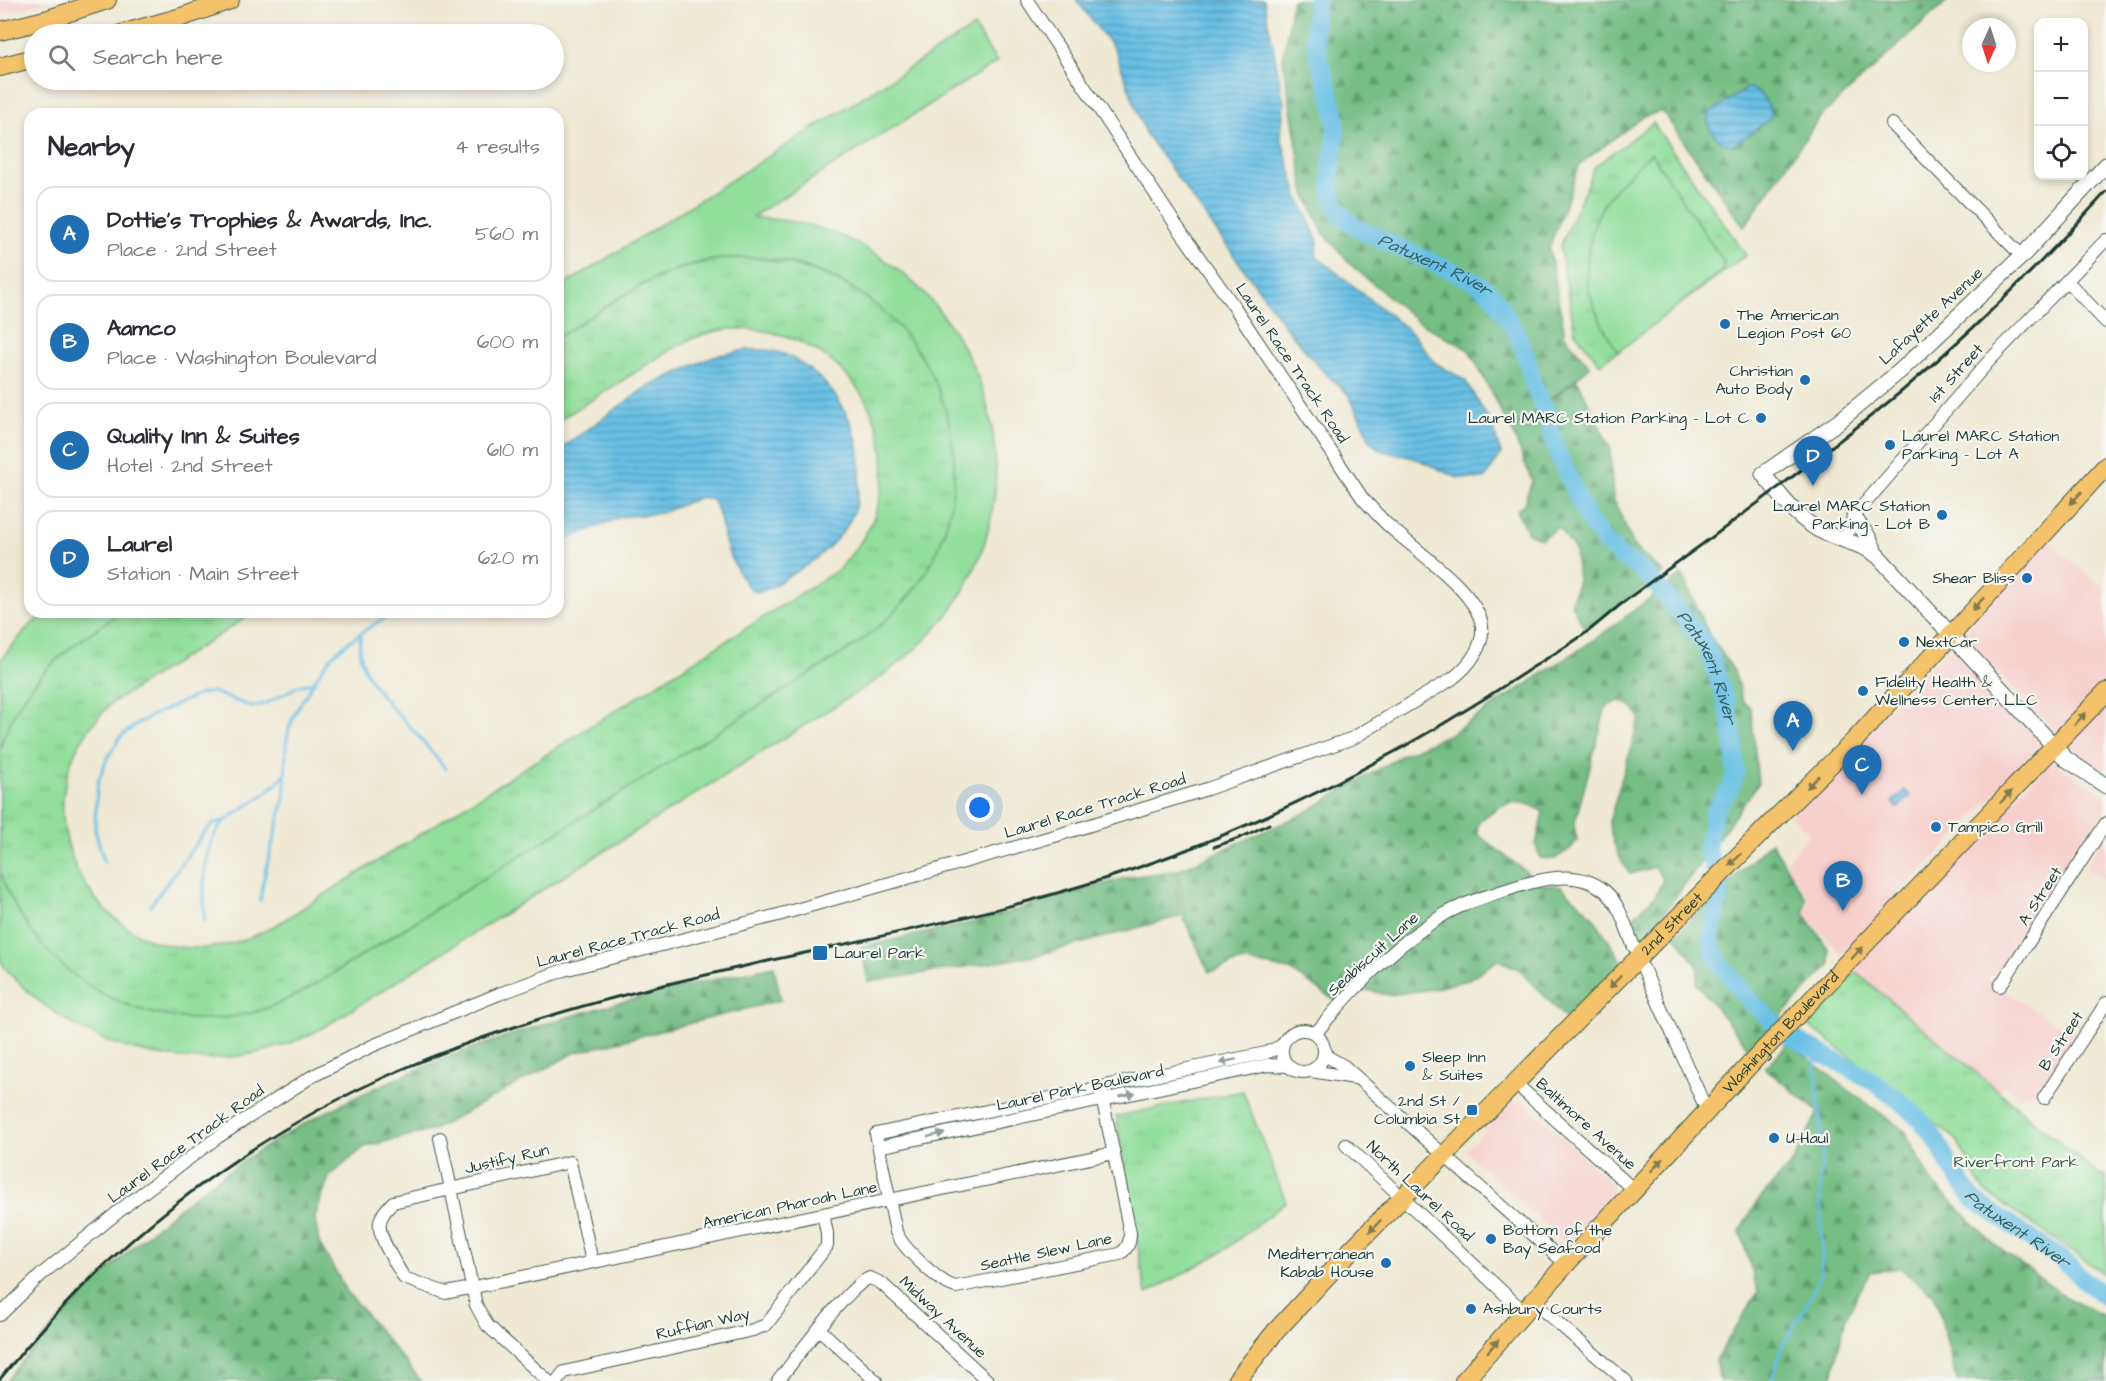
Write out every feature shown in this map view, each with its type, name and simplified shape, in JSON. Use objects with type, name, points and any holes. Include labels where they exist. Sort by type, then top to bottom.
[{"type":"main road","points":[[29,24],[107,0]]},
{"type":"main road","points":[[157,24],[230,0]]},
{"type":"main road","points":[[0,31],[24,25]]},
{"type":"main road","points":[[0,67],[24,61]]},
{"type":"main road","name":"2nd Street","points":[[1236,1381],[1275,1332],[1402,1197],[1854,741],[2106,466]]},
{"type":"main road","name":"Washington Boulevard","points":[[1464,1381],[1528,1306],[1755,1059],[2106,692]]},
{"type":"street","name":"Laurel Race Track Road","points":[[0,1315],[42,1274],[120,1210],[218,1137],[311,1077],[372,1046],[564,970],[778,915],[1058,835],[1207,789],[1353,738],[1452,679],[1473,658],[1482,632],[1481,622],[1468,596],[1388,525],[1363,499],[1233,305],[1176,225],[1027,0]]},
{"type":"street","points":[[1892,124],[2022,256]]},
{"type":"street","name":"Lafayette Avenue","points":[[1845,539],[1822,531],[1804,520],[1784,501],[1763,474],[1838,422],[1893,377],[2022,256],[2106,165]]},
{"type":"street","name":"1st Street","points":[[1845,539],[1854,517],[1983,367],[2106,240]]},
{"type":"street","points":[[2067,281],[2106,322]]},
{"type":"street","points":[[1854,517],[1860,528],[1873,540],[1875,554]]},
{"type":"street","points":[[1845,539],[1864,545],[1875,554],[2055,747],[2078,768],[2106,786]]},
{"type":"street","name":"A Street","points":[[2000,986],[2106,823]]},
{"type":"street","name":"Seabiscuit Lane","points":[[1315,1034],[1340,1004],[1421,930],[1447,913],[1526,884],[1557,877],[1582,879],[1606,891],[1616,904],[1634,947]]},
{"type":"street","points":[[1643,968],[1707,1112]]},
{"type":"street","name":"B Street","points":[[2044,1098],[2106,1003]]},
{"type":"street","name":"Laurel Park Boulevard","points":[[1315,1034],[1305,1030],[1298,1031],[1287,1039],[1284,1045],[1266,1053],[876,1134],[879,1148],[1268,1065],[1288,1066],[1298,1072],[1311,1071],[1355,1078]]},
{"type":"street","points":[[1315,1034],[1322,1042],[1328,1057],[1344,1066],[1566,1264]]},
{"type":"street","points":[[1284,1045],[1284,1058],[1288,1066]]},
{"type":"street","points":[[1311,1071],[1322,1062],[1324,1048]]},
{"type":"street","name":"Baltimore Avenue","points":[[1516,1084],[1634,1190]]},
{"type":"street","name":"Seattle Slew Lane","points":[[890,1201],[896,1232],[903,1244],[951,1286],[963,1287],[1120,1254],[1128,1247],[1130,1233],[1100,1087]]},
{"type":"street","points":[[440,1138],[476,1305],[487,1325],[548,1381]]},
{"type":"street","name":"North Laurel Road","points":[[1346,1145],[1402,1197],[1528,1306],[1626,1381]]},
{"type":"street","points":[[879,1148],[890,1201]]},
{"type":"street","name":"American Pharoah Lane","points":[[473,1287],[1114,1153]]},
{"type":"street","name":"Justify Run","points":[[473,1287],[446,1293],[404,1278],[382,1236],[380,1223],[384,1212],[393,1202],[570,1162],[592,1262]]},
{"type":"street","name":"Ruffian Way","points":[[557,1381],[564,1372],[753,1330],[766,1325],[827,1246],[823,1214]]},
{"type":"street","name":"Midway Avenue","points":[[778,1381],[859,1283],[870,1278],[881,1282],[988,1381]]},
{"type":"street","points":[[819,1329],[876,1381]]},
{"type":"shaded area","points":[[0,0],[55,0],[0,14]]},
{"type":"shaded area","points":[[2048,541],[2106,590],[2106,682],[2057,734],[1968,640],[1967,629]]},
{"type":"shaded area","points":[[1945,650],[1953,650],[2044,746],[1985,804],[1842,955],[1805,914],[1809,898],[1786,861],[1809,834],[1790,815]]},
{"type":"shaded area","points":[[2106,701],[2106,773],[2068,746],[2069,741]]},
{"type":"shaded area","points":[[2051,761],[2106,795],[2106,808],[1997,976],[1991,974],[1988,980],[2074,1035],[2036,1093],[2020,1096],[2004,1084],[1998,1090],[1853,969]]},
{"type":"shaded area","points":[[2106,834],[2106,882],[2086,867]]},
{"type":"shaded area","points":[[1518,1101],[1526,1103],[1611,1183],[1610,1194],[1569,1242],[1561,1240],[1465,1151],[1512,1103]]},
{"type":"green space","points":[[1292,0],[1948,0],[1820,117],[1744,227],[1662,111],[1643,117],[1580,164],[1549,248],[1565,336],[1590,367],[1511,430],[1469,350],[1418,322],[1350,264],[1323,232],[1305,194],[1283,60]]},
{"type":"green space","points":[[974,27],[997,62],[753,216],[820,229],[878,255],[926,296],[963,346],[987,404],[996,466],[988,529],[963,591],[955,604],[924,640],[901,662],[875,681],[305,1037],[272,1049],[238,1056],[203,1059],[170,1057],[136,1050],[104,1039],[72,1024],[43,1004],[18,983],[0,958],[0,871],[16,908],[39,941],[66,969],[98,991],[133,1007],[171,1017],[211,1019],[260,1011],[318,983],[856,645],[881,625],[914,590],[938,549],[953,492],[951,436],[936,383],[907,337],[868,299],[821,272],[766,259],[707,261],[686,266],[648,282],[564,333],[564,285]]},
{"type":"green space","points":[[1653,123],[1746,255],[1600,364],[1575,332],[1560,247],[1595,166]]},
{"type":"green space","points":[[1651,153],[1724,262],[1723,270],[1618,352],[1595,309],[1588,284],[1587,260],[1591,236],[1604,204]]},
{"type":"green space","points":[[730,258],[786,263],[837,280],[880,309],[915,346],[940,391],[953,441],[953,494],[938,549],[923,577],[903,603],[856,645],[318,983],[282,1003],[237,1016],[205,1019],[174,1017],[142,1010],[113,999],[85,984],[59,964],[25,925],[14,908],[2,881],[0,872],[0,750],[8,724],[24,697],[44,672],[63,653],[111,618],[246,618],[109,705],[78,746],[71,762],[64,793],[64,825],[71,856],[85,884],[105,909],[129,929],[158,942],[202,948],[237,942],[281,922],[838,570],[860,544],[875,514],[883,478],[881,443],[871,411],[853,383],[829,359],[799,342],[766,331],[730,329],[703,335],[666,353],[564,417],[564,333],[640,286],[660,276],[705,262]]},
{"type":"green space","points":[[1577,379],[1610,448],[1613,498],[1635,548],[1664,573],[1585,629],[1571,604],[1578,580],[1575,550],[1558,527],[1541,539],[1528,533],[1516,511],[1524,504],[1532,481],[1512,431]]},
{"type":"green space","points":[[1682,575],[1709,634],[1734,671],[1743,702],[1751,708],[1758,784],[1642,943],[1629,921],[1655,896],[1663,880],[1655,867],[1630,874],[1616,849],[1609,822],[1640,717],[1631,706],[1619,701],[1606,707],[1574,826],[1577,840],[1570,849],[1555,859],[1540,858],[1536,845],[1543,812],[1525,803],[1516,802],[1500,807],[1478,823],[1477,834],[1542,884],[1561,886],[1592,915],[1623,963],[1568,1021],[1519,969],[1498,960],[1467,980],[1432,989],[1388,995],[1366,990],[1340,1004],[1290,970],[1243,961],[1209,972],[1184,919],[1178,870],[1303,814],[1404,754],[1452,733],[1591,642]]},
{"type":"green space","points":[[39,618],[112,618],[64,653],[32,686],[8,726],[0,749],[0,660],[28,627]]},
{"type":"green space","points":[[1771,842],[1806,899],[1804,913],[1829,950],[1830,965],[1749,1049],[1697,984],[1698,967],[1675,935]]},
{"type":"green space","points":[[1176,870],[1181,916],[1035,956],[868,982],[861,947],[975,922],[1125,878]]},
{"type":"green space","points":[[774,966],[781,1000],[574,1053],[433,1130],[364,1147],[329,1177],[315,1217],[319,1243],[348,1293],[421,1381],[6,1381],[30,1352],[100,1279],[186,1202],[249,1157],[315,1118],[369,1091],[481,1045],[656,993]]},
{"type":"green space","name":"Riverfront Park","points":[[1856,972],[2096,1173],[2106,1177],[2106,1275],[1983,1190],[1957,1140],[1807,1024]]},
{"type":"green space","points":[[1789,1043],[1905,1131],[1931,1181],[1995,1245],[2067,1298],[2106,1317],[2106,1381],[1957,1381],[1935,1296],[1900,1268],[1870,1272],[1846,1317],[1831,1381],[1720,1381],[1715,1361],[1758,1292],[1740,1231],[1756,1203],[1794,1161],[1818,1112],[1765,1068]]},
{"type":"green space","points":[[1243,1091],[1286,1202],[1222,1252],[1146,1294],[1116,1116]]},
{"type":"water","points":[[1076,0],[1264,0],[1284,103],[1281,137],[1297,193],[1318,242],[1316,256],[1412,333],[1435,363],[1465,380],[1492,425],[1501,454],[1485,479],[1458,478],[1417,459],[1380,450],[1371,442],[1349,395],[1320,368],[1288,330],[1145,133],[1115,50]]},
{"type":"water","points":[[1747,88],[1756,91],[1763,98],[1772,115],[1769,120],[1734,145],[1723,142],[1714,135],[1708,124],[1709,113]]},
{"type":"water","points":[[746,350],[766,350],[786,355],[817,376],[830,389],[850,420],[856,438],[860,475],[858,494],[851,519],[821,554],[804,567],[763,591],[754,591],[742,578],[727,549],[719,515],[711,499],[701,497],[661,513],[620,517],[564,540],[564,447],[645,388],[714,356]]},
{"type":"water","points":[[1905,790],[1910,796],[1898,808],[1892,802]]},
{"type":"waterway","name":"Patuxent River","points":[[1316,0],[1316,44],[1335,112],[1336,133],[1331,184],[1332,194],[1339,210],[1345,219],[1359,229],[1476,282],[1492,294],[1516,331],[1534,386],[1546,411],[1557,452],[1589,521],[1606,543],[1620,556],[1640,568],[1682,614],[1706,645],[1728,709],[1733,734],[1736,773],[1731,787],[1714,812],[1707,850],[1719,882],[1720,893],[1711,937],[1712,947],[1719,962],[1748,999],[1789,1036],[1871,1080],[1905,1105],[1937,1141],[1949,1165],[1974,1200],[2063,1260],[2106,1297]]},
{"type":"waterway","points":[[260,901],[264,875],[284,798],[287,739],[294,715],[319,673],[333,655],[384,618]]},
{"type":"waterway","points":[[361,634],[360,647],[366,673],[391,707],[446,769]]},
{"type":"waterway","points":[[104,862],[95,829],[98,782],[106,761],[120,737],[153,715],[200,694],[213,692],[252,707],[267,703],[298,686],[314,682]]},
{"type":"waterway","points":[[205,921],[204,881],[208,852],[219,828],[228,819],[266,793],[286,773]]},
{"type":"waterway","points":[[150,906],[204,833],[213,824],[226,820]]},
{"type":"waterway","points":[[1772,1381],[1782,1346],[1804,1310],[1819,1278],[1822,1259],[1820,1179],[1823,1149],[1814,1051]]},
{"type":"railway","points":[[0,1379],[41,1330],[85,1284],[180,1201],[231,1163],[285,1129],[398,1071],[481,1038],[610,999],[1013,905],[1120,874],[1265,817],[1354,774],[1440,726],[1579,637],[1856,428],[1929,368],[1981,320],[2106,192]]},
{"type":"railway","points":[[1214,847],[1269,824]]},
{"type":"place","name":"The American Legion Post 60","points":[[1725,324]]},
{"type":"place","name":"Christian Auto Body","points":[[1805,380]]},
{"type":"place","name":"Laurel MARC Station Parking - Lot C","points":[[1761,418]]},
{"type":"place","name":"Laurel MARC Station Parking - Lot A","points":[[1890,445]]},
{"type":"place","name":"Laurel","points":[[1813,486]]},
{"type":"place","name":"Laurel MARC Station Parking - Lot B","points":[[1942,515]]},
{"type":"place","name":"Shear Bliss","points":[[2027,578]]},
{"type":"place","name":"NextCar","points":[[1904,642]]},
{"type":"place","name":"Fidelity Health & Wellness Center, LLC","points":[[1863,691]]},
{"type":"place","name":"Dottie’s Trophies & Awards, Inc.","points":[[1793,751]]},
{"type":"place","name":"Quality Inn & Suites","points":[[1862,795]]},
{"type":"place","name":"Tampico Grill","points":[[1936,827]]},
{"type":"place","name":"Aamco","points":[[1843,911]]},
{"type":"place","name":"Laurel Park","points":[[820,953]]},
{"type":"place","name":"Sleep Inn & Suites","points":[[1410,1066]]},
{"type":"place","name":"2nd St / Columbia St","points":[[1472,1110]]},
{"type":"place","name":"U-Haul","points":[[1774,1138]]},
{"type":"place","name":"Bottom of the Bay Seafood","points":[[1491,1239]]},
{"type":"place","name":"Mediterranean Kabab House","points":[[1386,1263]]},
{"type":"place","name":"Ashbury Courts","points":[[1471,1309]]}]
